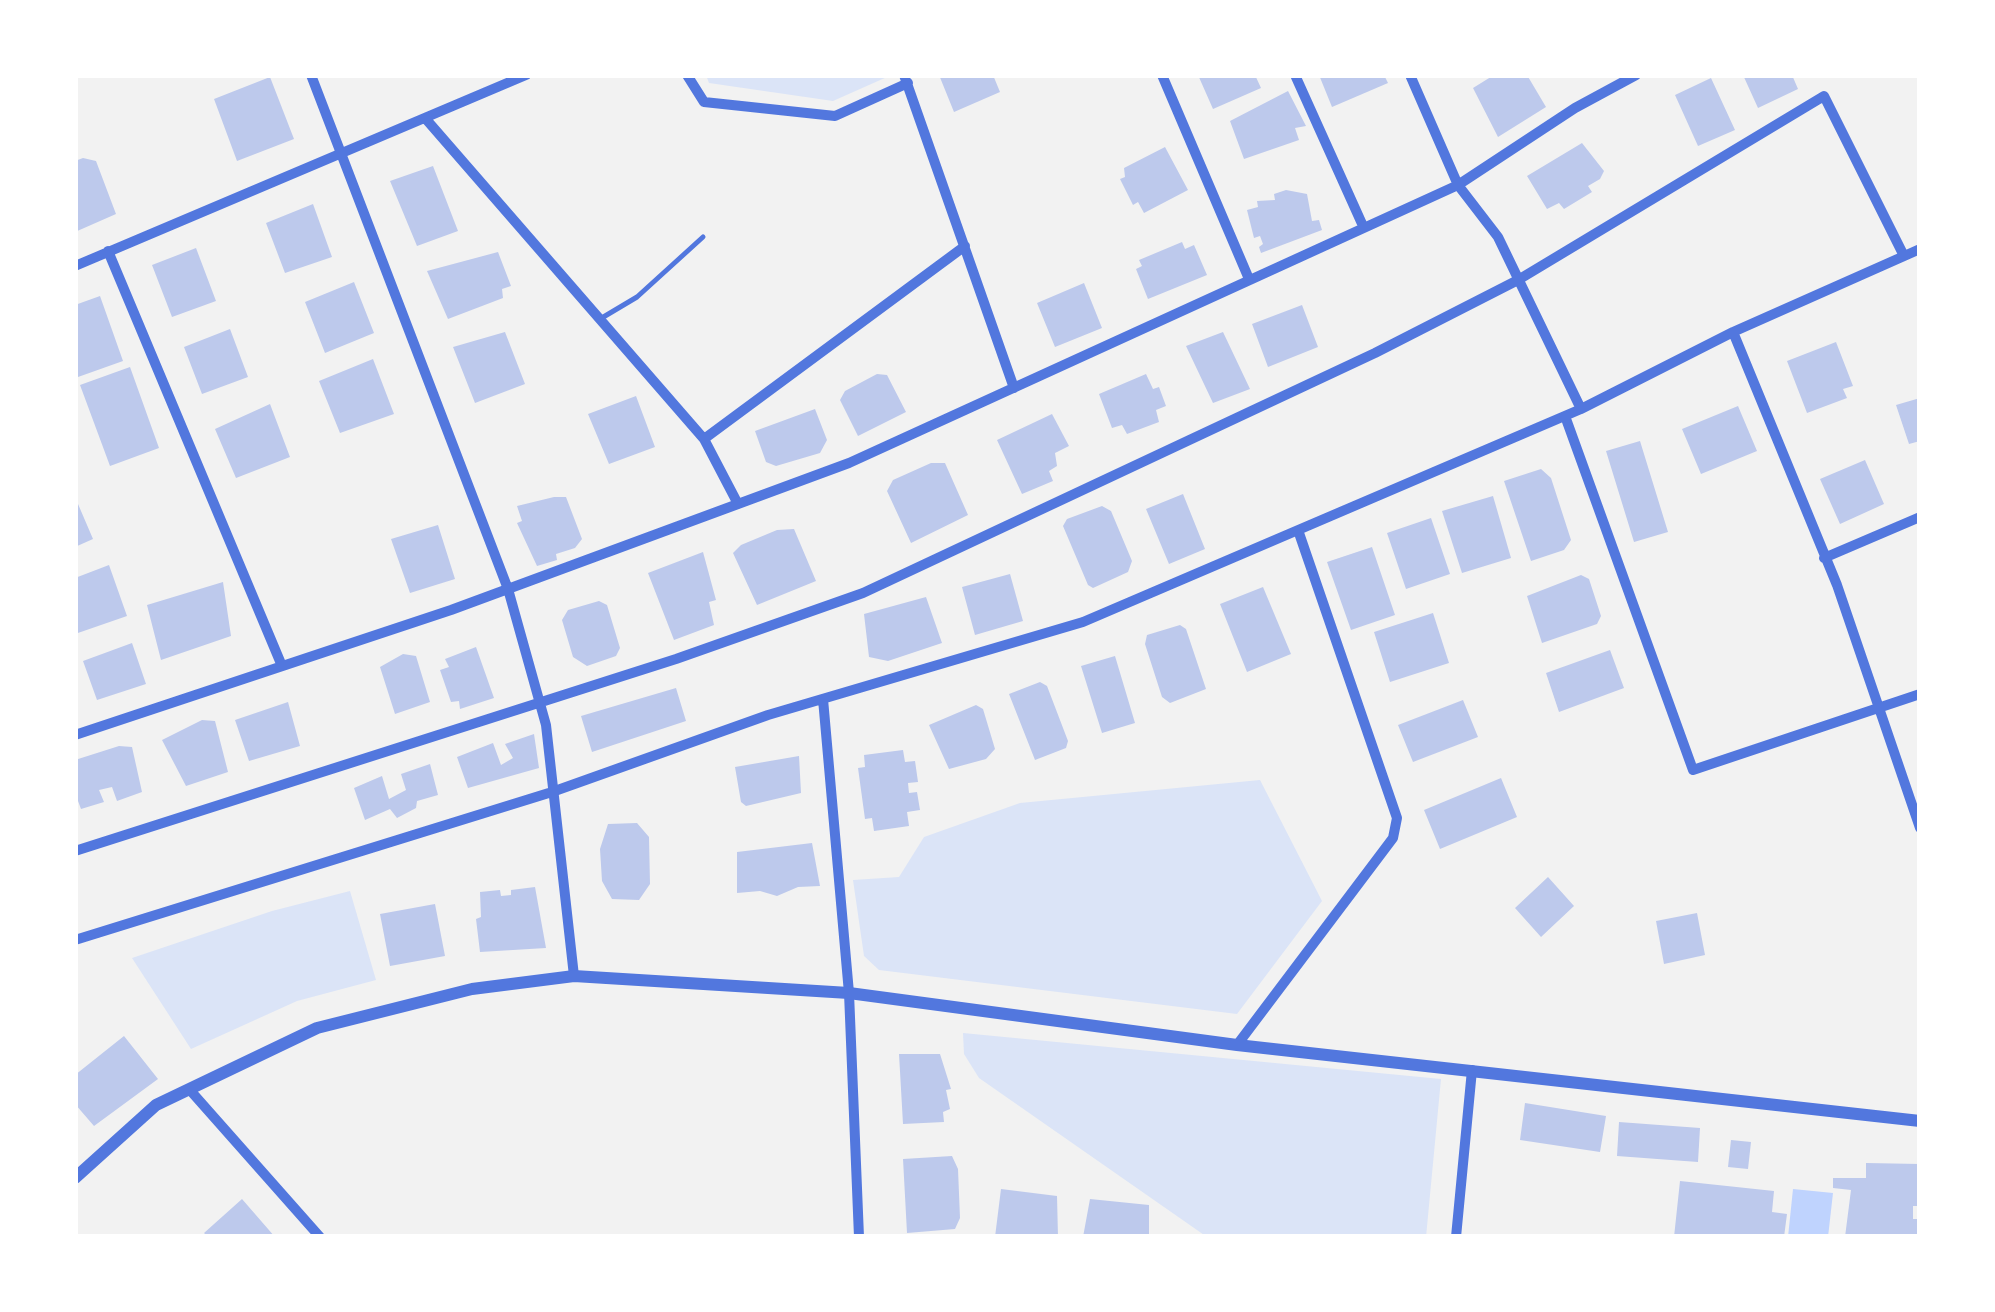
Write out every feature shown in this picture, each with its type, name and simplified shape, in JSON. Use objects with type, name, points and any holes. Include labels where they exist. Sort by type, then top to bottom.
[{"type":"street","points":[[311,75],[508,589],[539,702],[574,976]]},
{"type":"street","points":[[75,266],[526,75]]},
{"type":"street","points":[[687,75],[704,102],[835,116],[906,79],[1014,388]]},
{"type":"street","points":[[1162,75],[1249,279]]},
{"type":"street","points":[[1295,75],[1363,226]]},
{"type":"street","points":[[1410,75],[1458,184],[1498,238],[1581,409]]},
{"type":"street","points":[[75,735],[508,589],[849,464],[1458,184],[1574,108],[1636,75]]},
{"type":"street","points":[[75,851],[863,593],[1374,353],[1518,280],[1824,96],[1904,256]]},
{"type":"street","points":[[425,118],[704,439],[738,504]]},
{"type":"street","points":[[704,439],[965,246]]},
{"type":"street","points":[[75,940],[552,792],[823,698],[1083,622],[1299,533],[1581,409],[1733,332],[1920,249]]},
{"type":"street","points":[[108,252],[282,666]]},
{"type":"street","points":[[1733,332],[1824,558],[1920,828]]},
{"type":"street","points":[[1565,416],[1693,770],[1920,694]]},
{"type":"street","points":[[1824,558],[1920,517]]},
{"type":"street","points":[[1237,1045],[1393,838],[1397,818],[1299,533]]},
{"type":"street","points":[[823,698],[849,993],[860,1237]]},
{"type":"street","points":[[75,1178],[156,1105],[318,1028],[472,989],[574,976],[849,993],[1237,1045],[1920,1121]]},
{"type":"street","points":[[1456,1237],[1472,1070]]},
{"type":"street","points":[[189,1089],[320,1237]]},
{"type":"lane","points":[[600,319],[636,296],[704,238]]},
{"type":"shaded area","points":[[706,75],[887,77],[833,101],[709,83]]},
{"type":"shaded area","points":[[1260,780],[1322,901],[1237,1014],[879,970],[864,956],[853,880],[899,877],[924,837],[1020,803]]},
{"type":"shaded area","points":[[350,891],[376,980],[297,1001],[191,1049],[132,958],[272,911]]},
{"type":"shaded area","points":[[963,1033],[1441,1079],[1426,1237],[1207,1237],[979,1078],[964,1054]]},
{"type":"water","points":[[1793,1189],[1833,1193],[1828,1237],[1788,1237]]},
{"type":"building","points":[[939,75],[993,75],[1000,92],[954,112]]},
{"type":"building","points":[[1198,75],[1255,75],[1261,88],[1213,109]]},
{"type":"building","points":[[1319,75],[1384,75],[1388,83],[1332,107]]},
{"type":"building","points":[[1494,75],[1527,75],[1546,107],[1498,137],[1473,88]]},
{"type":"building","points":[[1743,75],[1792,75],[1798,89],[1758,108]]},
{"type":"building","points":[[270,77],[294,139],[237,161],[214,99]]},
{"type":"building","points":[[1711,78],[1735,130],[1698,146],[1675,95]]},
{"type":"building","points":[[1288,91],[1306,126],[1295,128],[1299,140],[1244,159],[1230,121]]},
{"type":"building","points":[[1582,143],[1604,171],[1600,179],[1588,186],[1592,192],[1564,209],[1559,203],[1547,209],[1527,176]]},
{"type":"building","points":[[1165,147],[1188,190],[1144,213],[1138,202],[1133,205],[1120,179],[1125,177],[1124,168]]},
{"type":"building","points":[[75,161],[96,161],[116,214],[75,232]]},
{"type":"building","points":[[433,166],[458,231],[417,246],[390,181]]},
{"type":"building","points":[[1286,190],[1307,194],[1312,221],[1319,220],[1322,230],[1261,253],[1259,247],[1263,244],[1260,236],[1254,238],[1247,210],[1258,207],[1257,201],[1275,200],[1274,194]]},
{"type":"building","points":[[313,204],[332,257],[285,273],[266,223]]},
{"type":"building","points":[[1182,242],[1185,249],[1194,245],[1207,275],[1148,299],[1136,269],[1142,266],[1139,260]]},
{"type":"building","points":[[196,248],[216,301],[172,317],[152,265]]},
{"type":"building","points":[[498,252],[511,286],[502,289],[503,298],[448,319],[427,271]]},
{"type":"building","points":[[354,282],[374,333],[325,353],[305,302]]},
{"type":"building","points":[[1084,283],[1102,328],[1055,347],[1037,303]]},
{"type":"building","points":[[100,296],[123,361],[78,377],[75,305]]},
{"type":"building","points":[[1302,305],[1318,347],[1268,367],[1252,324]]},
{"type":"building","points":[[230,329],[248,377],[202,394],[184,347]]},
{"type":"building","points":[[505,332],[525,384],[475,403],[453,347]]},
{"type":"building","points":[[1223,332],[1250,389],[1213,403],[1186,346]]},
{"type":"building","points":[[1836,342],[1853,386],[1843,389],[1847,398],[1807,413],[1787,361]]},
{"type":"building","points":[[373,359],[394,414],[340,433],[319,381]]},
{"type":"building","points":[[130,367],[159,448],[110,466],[80,385]]},
{"type":"building","points":[[877,374],[887,375],[906,412],[858,436],[840,400],[845,391]]},
{"type":"building","points":[[1146,374],[1153,389],[1159,387],[1166,406],[1156,410],[1159,422],[1127,434],[1122,425],[1112,428],[1099,394]]},
{"type":"building","points":[[636,396],[655,447],[609,464],[588,414]]},
{"type":"building","points":[[1920,398],[1920,441],[1909,444],[1896,405]]},
{"type":"building","points":[[270,404],[290,457],[236,478],[215,429]]},
{"type":"building","points":[[1738,406],[1757,451],[1701,474],[1682,429]]},
{"type":"building","points":[[815,409],[827,440],[820,453],[776,466],[766,462],[755,431]]},
{"type":"building","points":[[1052,414],[1069,446],[1055,453],[1057,466],[1049,471],[1053,481],[1022,494],[997,440]]},
{"type":"building","points":[[1640,441],[1668,532],[1634,542],[1606,451]]},
{"type":"building","points":[[1865,460],[1884,504],[1840,524],[1820,479]]},
{"type":"building","points":[[931,463],[945,463],[968,515],[911,543],[887,491],[893,480]]},
{"type":"building","points":[[1541,469],[1551,478],[1571,540],[1564,550],[1531,561],[1504,481]]},
{"type":"building","points":[[1183,494],[1205,549],[1169,564],[1146,509]]},
{"type":"building","points":[[1493,496],[1511,558],[1462,573],[1442,511]]},
{"type":"building","points":[[566,497],[582,539],[575,548],[556,554],[557,560],[537,566],[517,523],[522,521],[517,506]]},
{"type":"building","points":[[78,504],[93,539],[75,547],[75,505]]},
{"type":"building","points":[[1102,506],[1111,511],[1132,561],[1128,572],[1093,588],[1088,585],[1063,526],[1067,519]]},
{"type":"building","points":[[1431,518],[1450,574],[1406,589],[1387,533]]},
{"type":"building","points":[[438,525],[455,579],[410,593],[391,539]]},
{"type":"building","points":[[794,529],[816,581],[757,605],[733,553],[741,545],[777,530]]},
{"type":"building","points":[[1372,547],[1395,615],[1351,630],[1327,562]]},
{"type":"building","points":[[703,552],[716,600],[709,602],[714,625],[674,640],[648,573]]},
{"type":"building","points":[[109,565],[127,616],[75,634],[75,578]]},
{"type":"building","points":[[1010,574],[1023,621],[975,635],[962,587]]},
{"type":"building","points":[[1581,575],[1589,579],[1601,616],[1597,624],[1542,643],[1527,596]]},
{"type":"building","points":[[223,582],[231,636],[161,660],[147,605]]},
{"type":"building","points":[[1263,587],[1291,654],[1247,672],[1220,604]]},
{"type":"building","points":[[926,597],[942,643],[888,661],[869,657],[864,614]]},
{"type":"building","points":[[599,601],[607,605],[620,648],[616,656],[587,666],[573,657],[562,620],[568,610]]},
{"type":"building","points":[[1433,613],[1449,663],[1390,682],[1374,632]]},
{"type":"building","points":[[1180,625],[1186,629],[1206,689],[1170,703],[1162,697],[1145,644],[1147,635]]},
{"type":"building","points":[[132,643],[146,684],[97,700],[83,661]]},
{"type":"building","points":[[476,647],[494,698],[460,709],[459,701],[451,702],[440,670],[449,667],[445,659]]},
{"type":"building","points":[[1610,650],[1624,688],[1559,712],[1546,673]]},
{"type":"building","points":[[403,654],[416,656],[430,702],[395,714],[380,667]]},
{"type":"building","points":[[1115,656],[1135,723],[1102,733],[1081,666]]},
{"type":"building","points":[[1040,682],[1047,686],[1068,741],[1066,748],[1035,760],[1009,694]]},
{"type":"building","points":[[676,688],[686,721],[592,752],[581,716]]},
{"type":"building","points":[[1463,700],[1478,737],[1413,762],[1398,725]]},
{"type":"building","points":[[288,702],[300,746],[249,761],[235,720]]},
{"type":"building","points":[[976,705],[983,709],[995,749],[986,759],[949,769],[929,725]]},
{"type":"building","points":[[202,720],[215,721],[228,772],[186,786],[162,740]]},
{"type":"building","points":[[534,734],[539,768],[468,788],[457,757],[493,743],[501,765],[513,758],[505,744]]},
{"type":"building","points":[[119,746],[132,747],[142,792],[117,801],[112,787],[99,790],[104,802],[81,809],[75,793],[75,760]]},
{"type":"building","points":[[903,750],[905,762],[915,761],[918,782],[908,783],[909,793],[917,792],[920,810],[907,812],[909,826],[874,831],[872,818],[865,819],[858,768],[865,767],[864,755]]},
{"type":"building","points":[[799,756],[801,793],[746,806],[741,802],[735,767]]},
{"type":"building","points":[[430,764],[438,795],[417,801],[416,808],[397,818],[390,809],[365,820],[354,788],[382,776],[389,799],[406,790],[401,774]]},
{"type":"building","points":[[1501,778],[1517,817],[1440,849],[1424,810]]},
{"type":"building","points":[[637,823],[649,837],[650,884],[639,900],[612,899],[602,881],[600,849],[608,824]]},
{"type":"building","points":[[812,843],[820,886],[798,887],[777,896],[760,891],[737,893],[737,852]]},
{"type":"building","points":[[1548,877],[1574,906],[1541,937],[1515,908]]},
{"type":"building","points":[[535,887],[546,948],[480,952],[476,919],[481,917],[480,892],[500,890],[501,896],[511,895],[511,890]]},
{"type":"building","points":[[435,904],[445,956],[390,966],[380,914]]},
{"type":"building","points":[[1697,913],[1705,955],[1664,964],[1656,921]]},
{"type":"building","points":[[124,1036],[158,1079],[94,1126],[75,1104],[75,1075]]},
{"type":"building","points":[[899,1054],[940,1054],[951,1089],[946,1090],[950,1109],[943,1112],[944,1122],[903,1124]]},
{"type":"building","points":[[1525,1103],[1606,1116],[1600,1152],[1520,1140]]},
{"type":"building","points":[[1619,1122],[1700,1128],[1698,1162],[1617,1156]]},
{"type":"building","points":[[1731,1140],[1751,1142],[1748,1169],[1728,1167]]},
{"type":"building","points":[[952,1156],[958,1169],[960,1218],[955,1229],[907,1233],[903,1159]]},
{"type":"building","points":[[1866,1163],[1920,1164],[1920,1206],[1913,1206],[1913,1219],[1920,1219],[1920,1237],[1845,1237],[1851,1190],[1833,1188],[1833,1178],[1866,1178]]},
{"type":"building","points":[[1680,1181],[1774,1191],[1772,1212],[1787,1214],[1784,1237],[1674,1237]]},
{"type":"building","points":[[1001,1189],[1057,1196],[1058,1237],[995,1237]]},
{"type":"building","points":[[242,1199],[275,1237],[208,1237],[204,1233]]},
{"type":"building","points":[[1090,1199],[1149,1205],[1149,1237],[1083,1237]]}]
